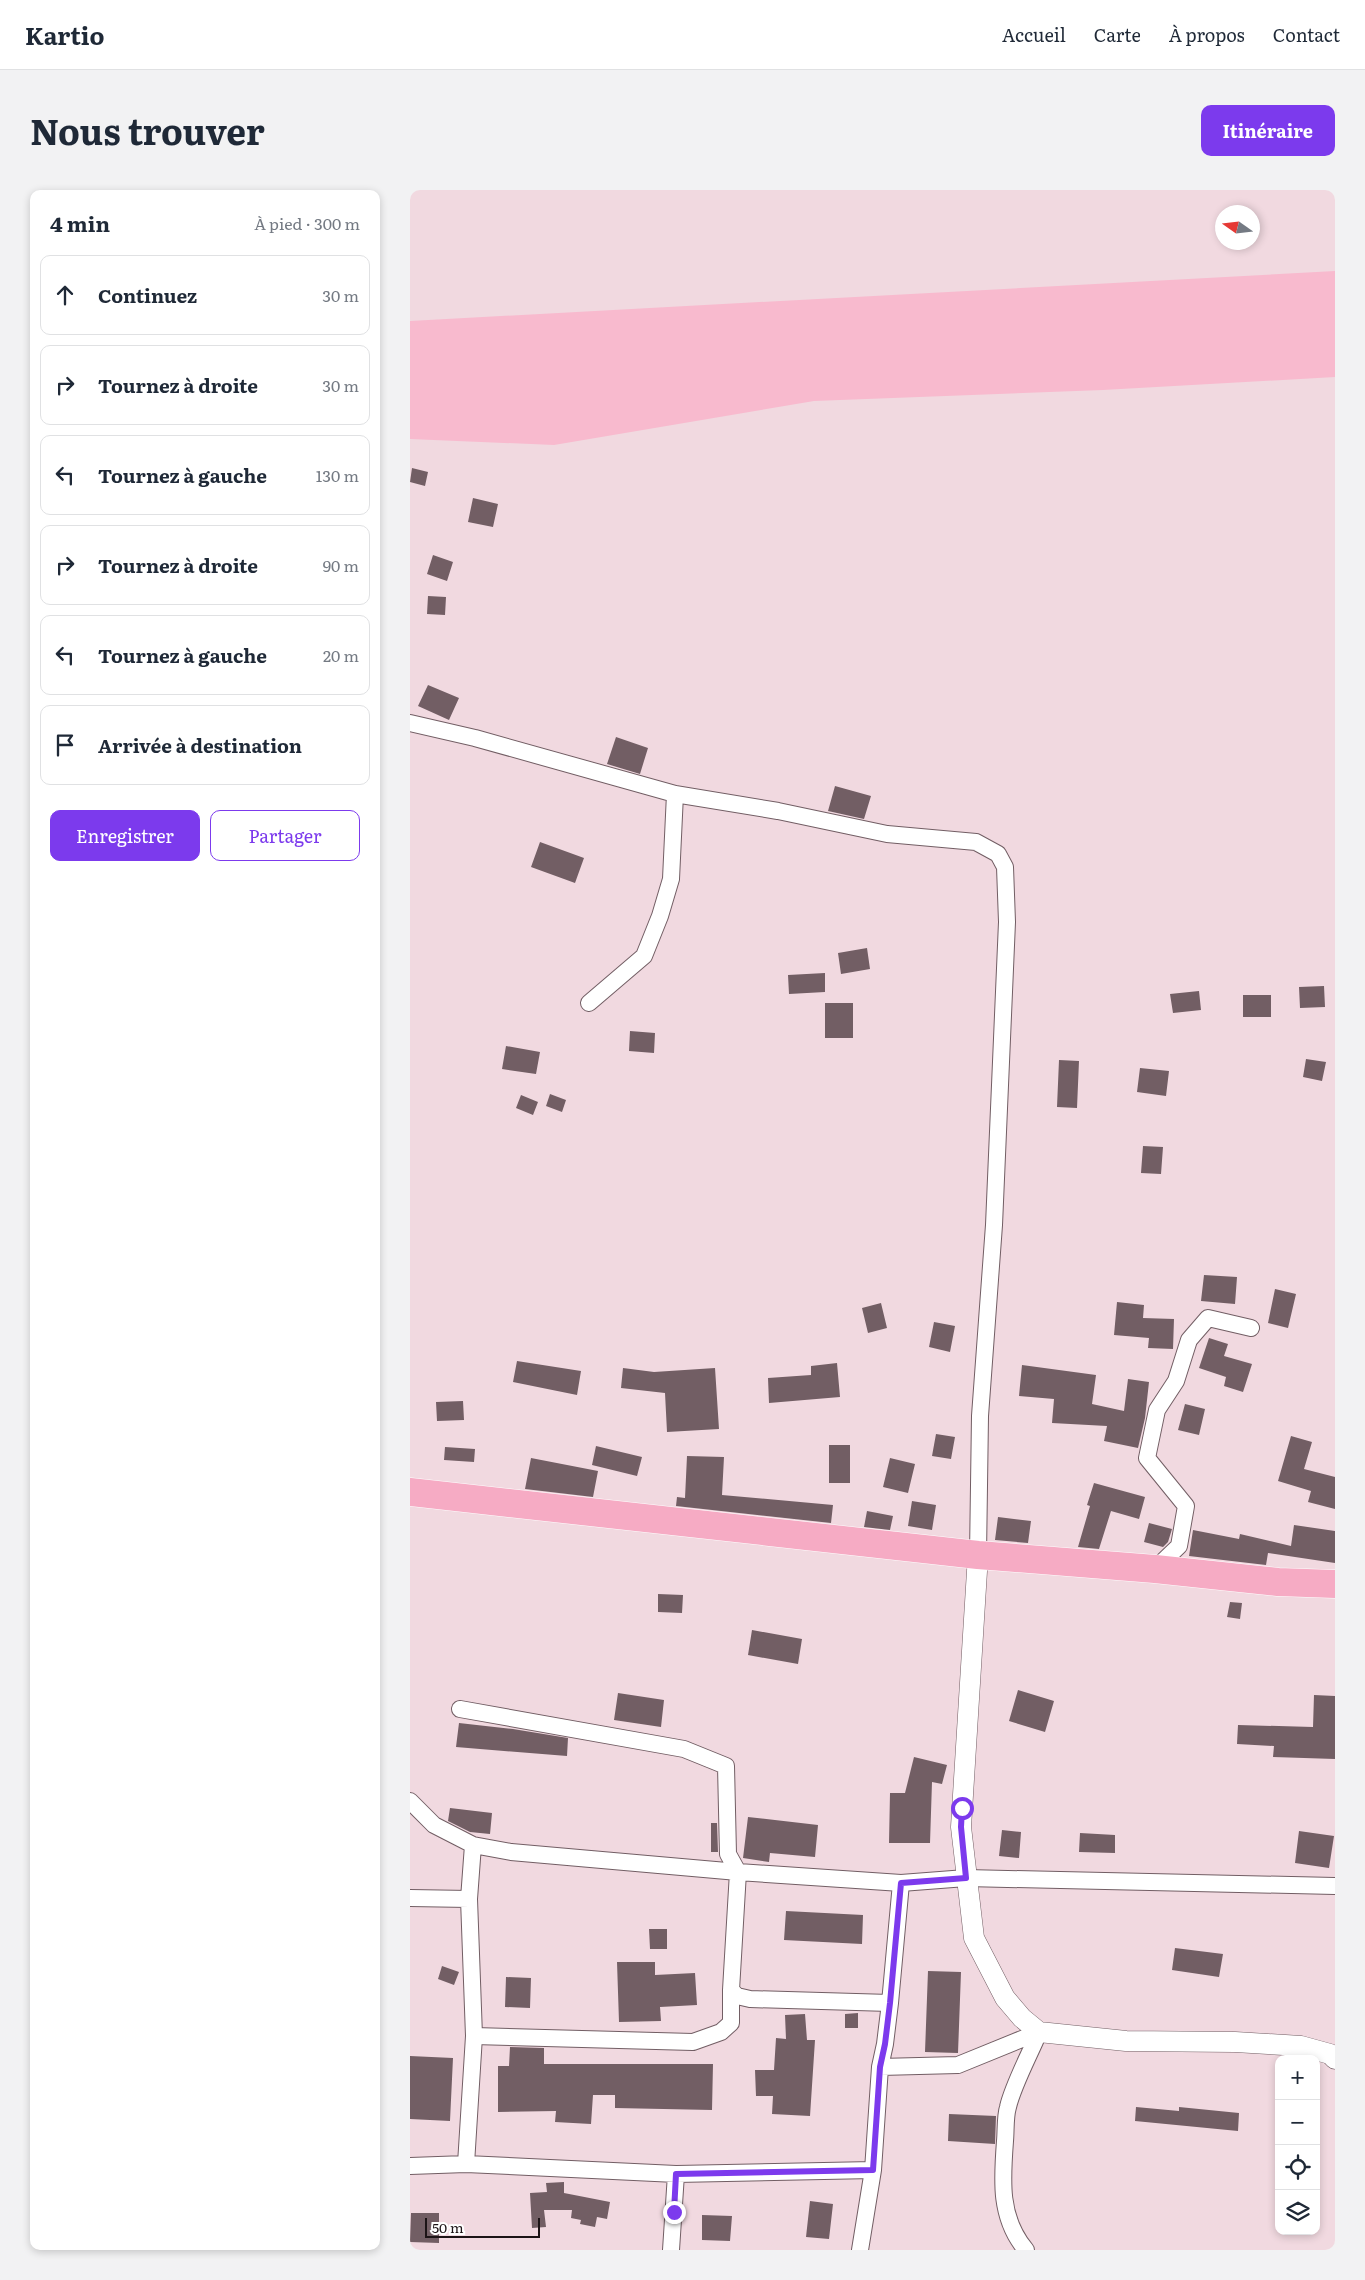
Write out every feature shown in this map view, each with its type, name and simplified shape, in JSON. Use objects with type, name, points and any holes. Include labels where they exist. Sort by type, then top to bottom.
[{"type":"highway","points":[[410,1492],[978,1555],[1155,1569],[1278,1582],[1335,1584]]},
{"type":"street","points":[[410,723],[475,738],[675,794],[778,811],[887,834],[976,842],[998,854],[1005,867],[1008,922],[994,1225],[980,1416],[978,1555],[961,1827],[974,1938],[1006,1998],[1022,2018],[1039,2032]]},
{"type":"street","points":[[589,1002],[644,956],[660,916],[671,878],[675,794]]},
{"type":"street","points":[[1155,1569],[1179,1546],[1186,1506],[1147,1458],[1157,1410],[1176,1381],[1189,1340],[1208,1318],[1251,1328]]},
{"type":"street","points":[[460,1709],[684,1749],[726,1766],[728,1854],[738,1872],[731,1990],[731,2023],[721,2032],[693,2042],[474,2036]]},
{"type":"street","points":[[410,1801],[434,1825],[473,1845],[511,1852],[738,1872],[901,1883],[966,1878],[1335,1886]]},
{"type":"street","points":[[466,2164],[474,2036],[469,1899],[473,1845]]},
{"type":"street","points":[[860,2250],[873,2170],[880,2067],[890,2003],[901,1883]]},
{"type":"street","points":[[410,1898],[469,1899]]},
{"type":"street","points":[[731,1990],[737,1996],[750,1999],[890,2003]]},
{"type":"street","points":[[1026,2250],[1017,2239],[1008,2219],[1002,2194],[1003,2163],[1008,2107],[1039,2032]]},
{"type":"street","points":[[880,2067],[958,2065],[1039,2032],[1126,2041],[1234,2042],[1301,2046],[1330,2054],[1335,2059]]},
{"type":"street","points":[[410,2166],[466,2164],[676,2174],[873,2170]]},
{"type":"street","points":[[671,2250],[676,2174]]},
{"type":"shaded area","points":[[1335,271],[1335,377],[1103,390],[814,401],[554,445],[410,439],[410,321]]},
{"type":"building","points":[[412,468],[428,472],[425,486],[410,482]]},
{"type":"building","points":[[473,498],[498,504],[493,527],[468,522]]},
{"type":"building","points":[[433,555],[453,562],[447,581],[427,574]]},
{"type":"building","points":[[428,596],[446,597],[445,615],[427,614]]},
{"type":"building","points":[[428,685],[459,698],[449,720],[418,706]]},
{"type":"building","points":[[616,737],[648,748],[640,774],[607,764]]},
{"type":"building","points":[[835,786],[871,796],[864,819],[828,811]]},
{"type":"building","points":[[540,842],[584,858],[575,883],[531,867]]},
{"type":"building","points":[[867,948],[870,969],[841,974],[838,953]]},
{"type":"building","points":[[825,973],[825,992],[789,994],[788,975]]},
{"type":"building","points":[[1324,986],[1325,1007],[1300,1008],[1299,987]]},
{"type":"building","points":[[1199,991],[1201,1010],[1173,1013],[1170,994]]},
{"type":"building","points":[[1243,995],[1271,995],[1271,1017],[1243,1017]]},
{"type":"building","points":[[825,1003],[853,1003],[853,1038],[825,1038]]},
{"type":"building","points":[[630,1031],[655,1033],[654,1053],[629,1051]]},
{"type":"building","points":[[506,1046],[540,1052],[536,1074],[502,1069]]},
{"type":"building","points":[[1306,1059],[1326,1062],[1322,1081],[1303,1077]]},
{"type":"building","points":[[1059,1060],[1079,1061],[1077,1108],[1057,1107]]},
{"type":"building","points":[[1140,1068],[1169,1071],[1166,1096],[1137,1092]]},
{"type":"building","points":[[550,1094],[566,1100],[562,1112],[546,1106]]},
{"type":"building","points":[[521,1095],[538,1102],[533,1115],[516,1108]]},
{"type":"building","points":[[1143,1146],[1163,1147],[1161,1174],[1141,1173]]},
{"type":"building","points":[[1204,1275],[1237,1277],[1235,1304],[1201,1301]]},
{"type":"building","points":[[1275,1289],[1296,1294],[1288,1328],[1268,1323]]},
{"type":"building","points":[[1117,1302],[1144,1305],[1143,1318],[1174,1319],[1173,1349],[1148,1348],[1149,1338],[1114,1335]]},
{"type":"building","points":[[881,1303],[887,1328],[868,1333],[862,1308]]},
{"type":"building","points":[[934,1322],[955,1326],[950,1352],[929,1347]]},
{"type":"building","points":[[1209,1338],[1228,1344],[1224,1356],[1252,1364],[1243,1392],[1224,1386],[1226,1377],[1199,1368]]},
{"type":"building","points":[[517,1361],[581,1371],[577,1395],[513,1382]]},
{"type":"building","points":[[837,1363],[840,1397],[769,1403],[768,1378],[811,1375],[811,1366]]},
{"type":"building","points":[[1022,1365],[1096,1375],[1092,1404],[1124,1411],[1128,1379],[1149,1382],[1145,1418],[1138,1448],[1104,1441],[1107,1426],[1052,1423],[1054,1399],[1019,1396]]},
{"type":"building","points":[[623,1368],[654,1372],[715,1368],[719,1429],[667,1432],[665,1393],[621,1388]]},
{"type":"building","points":[[463,1401],[464,1420],[437,1421],[436,1402]]},
{"type":"building","points":[[1185,1404],[1205,1409],[1199,1435],[1178,1430]]},
{"type":"building","points":[[936,1434],[955,1437],[951,1459],[932,1456]]},
{"type":"building","points":[[1291,1436],[1312,1442],[1304,1469],[1335,1477],[1335,1509],[1308,1502],[1311,1491],[1278,1481]]},
{"type":"building","points":[[829,1445],[850,1445],[850,1483],[829,1483]]},
{"type":"building","points":[[596,1446],[642,1457],[637,1476],[592,1465]]},
{"type":"building","points":[[445,1447],[475,1449],[474,1462],[444,1460]]},
{"type":"building","points":[[687,1456],[724,1457],[722,1495],[833,1505],[831,1523],[676,1506],[677,1497],[685,1498]]},
{"type":"building","points":[[531,1458],[598,1471],[593,1497],[525,1489]]},
{"type":"building","points":[[890,1458],[915,1464],[908,1493],[883,1487]]},
{"type":"building","points":[[1094,1483],[1145,1497],[1139,1519],[1111,1511],[1099,1549],[1078,1547],[1090,1506],[1087,1505]]},
{"type":"building","points":[[912,1501],[936,1505],[932,1530],[908,1526]]},
{"type":"building","points":[[867,1511],[893,1516],[890,1530],[864,1527]]},
{"type":"building","points":[[998,1517],[1031,1521],[1028,1543],[995,1540]]},
{"type":"building","points":[[1149,1523],[1172,1529],[1168,1542],[1163,1547],[1144,1542]]},
{"type":"building","points":[[1294,1525],[1335,1531],[1335,1563],[1268,1553],[1266,1565],[1189,1556],[1193,1530],[1239,1539],[1240,1534],[1291,1546]]},
{"type":"building","points":[[658,1594],[683,1595],[682,1613],[658,1612]]},
{"type":"building","points":[[1230,1602],[1242,1603],[1240,1619],[1227,1617]]},
{"type":"building","points":[[752,1630],[802,1639],[798,1664],[748,1655]]},
{"type":"building","points":[[1018,1690],[1054,1701],[1045,1732],[1009,1721]]},
{"type":"building","points":[[618,1693],[664,1700],[661,1727],[614,1720]]},
{"type":"building","points":[[1314,1695],[1335,1696],[1335,1759],[1273,1757],[1274,1746],[1237,1744],[1238,1725],[1313,1727]]},
{"type":"building","points":[[459,1723],[568,1738],[567,1756],[456,1747]]},
{"type":"building","points":[[914,1757],[947,1765],[942,1784],[932,1782],[930,1843],[889,1843],[890,1793],[905,1793]]},
{"type":"building","points":[[450,1808],[492,1813],[490,1834],[470,1832],[448,1821]]},
{"type":"building","points":[[748,1817],[818,1825],[815,1857],[770,1853],[769,1862],[743,1858]]},
{"type":"building","points":[[711,1823],[717,1823],[718,1852],[711,1852]]},
{"type":"building","points":[[1002,1830],[1021,1832],[1019,1858],[999,1856]]},
{"type":"building","points":[[1299,1831],[1334,1836],[1329,1868],[1295,1863]]},
{"type":"building","points":[[1080,1833],[1115,1835],[1115,1853],[1079,1852]]},
{"type":"building","points":[[786,1911],[863,1915],[862,1944],[784,1940]]},
{"type":"building","points":[[649,1929],[667,1929],[667,1949],[650,1949]]},
{"type":"building","points":[[1175,1948],[1223,1954],[1219,1977],[1172,1970]]},
{"type":"building","points":[[617,1962],[655,1962],[655,1975],[695,1973],[697,2005],[660,2007],[661,2021],[619,2022]]},
{"type":"building","points":[[442,1966],[459,1972],[454,1985],[438,1979]]},
{"type":"building","points":[[928,1971],[961,1972],[958,2053],[925,2052]]},
{"type":"building","points":[[506,1977],[531,1978],[530,2008],[505,2007]]},
{"type":"building","points":[[858,2013],[858,2028],[845,2028],[845,2014]]},
{"type":"building","points":[[805,2014],[807,2040],[815,2040],[810,2116],[772,2114],[773,2096],[756,2096],[755,2070],[774,2070],[776,2038],[786,2039],[785,2015]]},
{"type":"building","points":[[510,2047],[544,2048],[544,2064],[713,2064],[712,2110],[615,2108],[615,2095],[593,2095],[591,2124],[555,2122],[556,2111],[498,2112],[498,2066],[509,2066]]},
{"type":"building","points":[[410,2056],[453,2058],[450,2121],[410,2119]]},
{"type":"building","points":[[1136,2107],[1179,2111],[1179,2107],[1239,2113],[1238,2131],[1135,2121]]},
{"type":"building","points":[[949,2114],[996,2116],[995,2144],[948,2141]]},
{"type":"building","points":[[564,2182],[564,2193],[610,2202],[607,2219],[597,2217],[595,2227],[580,2224],[581,2220],[571,2218],[572,2210],[544,2210],[546,2227],[532,2228],[530,2193],[547,2192],[546,2183]]},
{"type":"building","points":[[810,2201],[833,2204],[829,2239],[806,2237]]},
{"type":"building","points":[[411,2213],[439,2213],[439,2243],[410,2242]]},
{"type":"building","points":[[702,2215],[732,2216],[730,2241],[702,2240]]},
{"type":"route","points":[[674,2212],[676,2174],[873,2170],[880,2067],[890,2003],[901,1883],[966,1878],[961,1827],[962,1808]]}]
